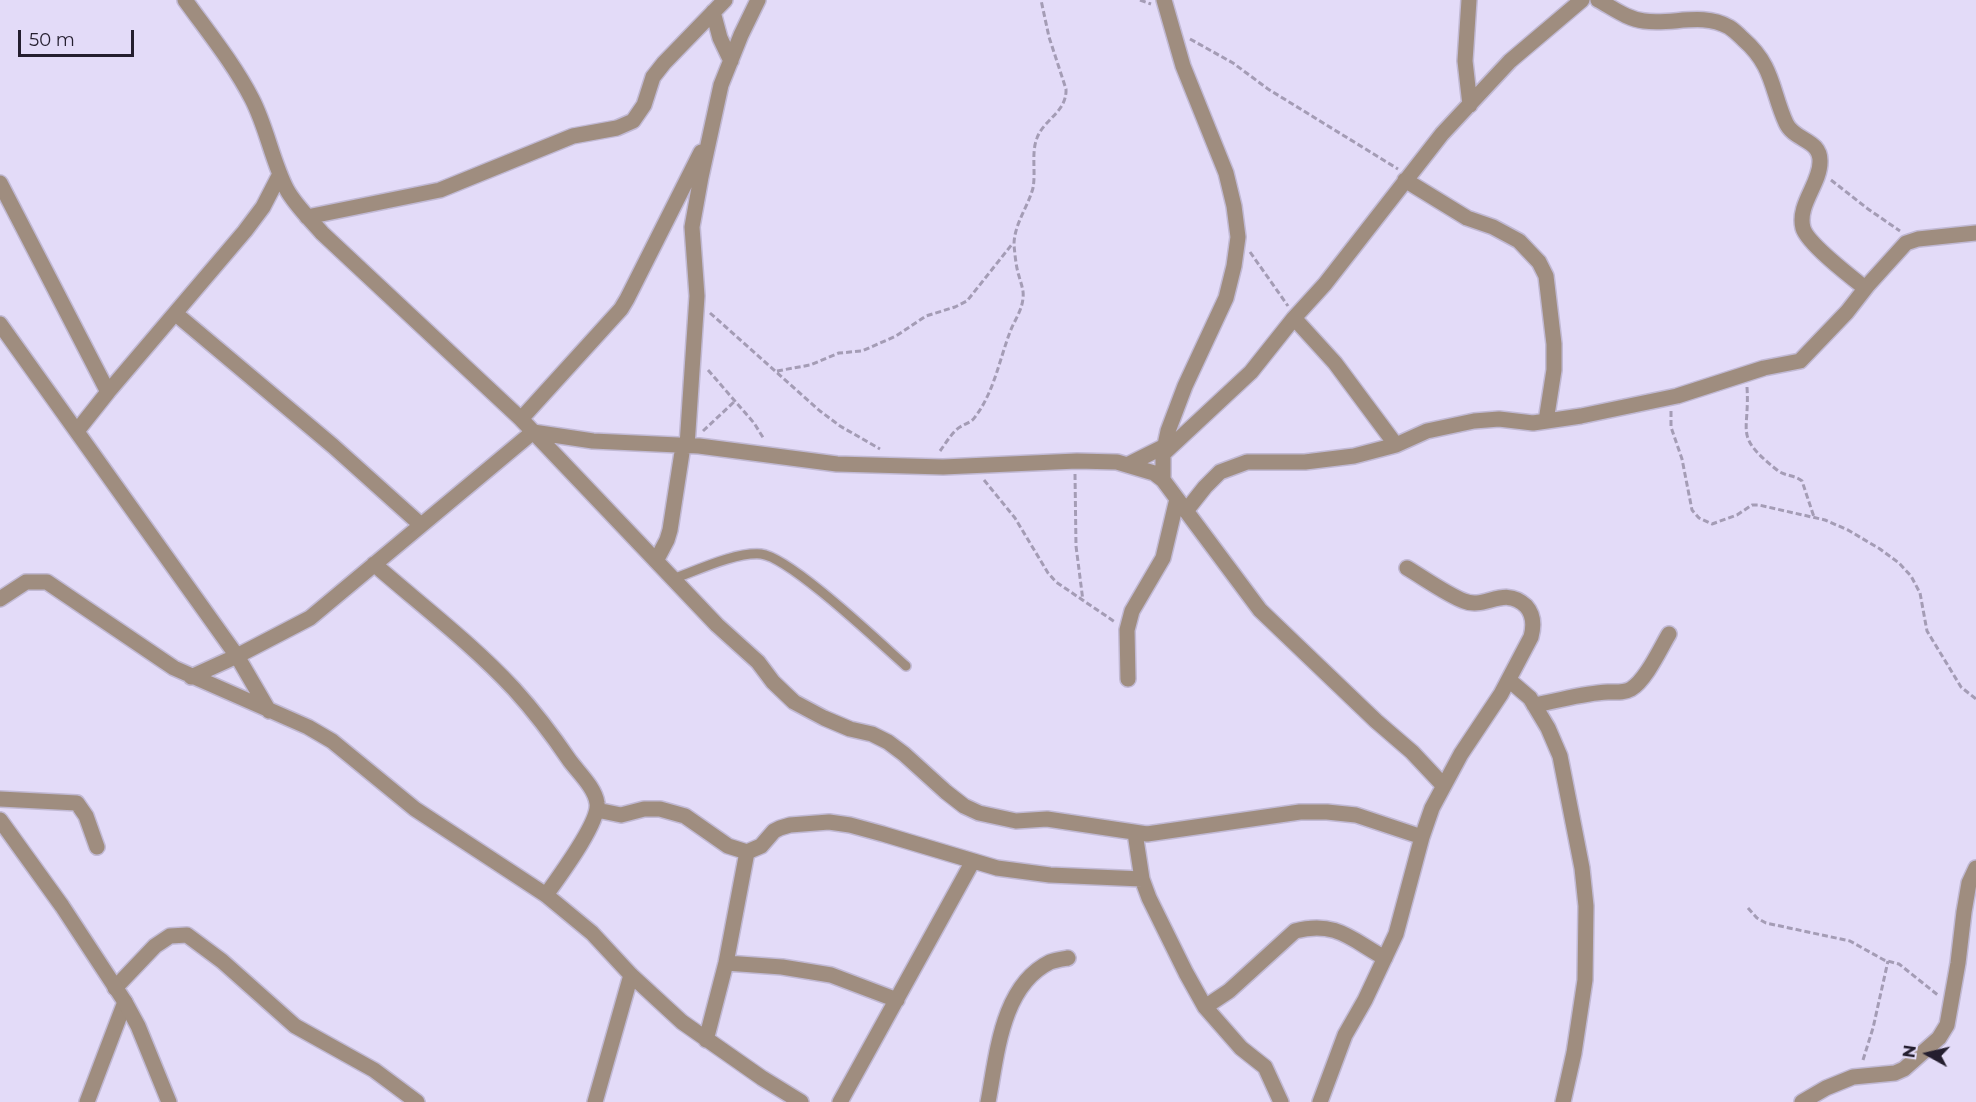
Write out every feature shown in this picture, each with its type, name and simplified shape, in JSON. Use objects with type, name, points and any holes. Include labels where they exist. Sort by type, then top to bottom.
[{"type":"street","points":[[185,0],[242,80],[288,191],[308,217],[322,233],[521,419],[717,625],[758,662],[773,682],[794,702],[824,718],[850,729],[872,734],[888,742],[964,806],[980,813],[1016,821],[1047,819],[1148,834],[1280,814],[1318,812],[1356,815],[1422,837]]},
{"type":"street","points":[[656,561],[670,530],[686,444],[696,303],[692,227],[721,85],[758,0]]},
{"type":"street","points":[[1163,480],[1164,450],[1168,431],[1185,386],[1226,297],[1238,237],[1226,173],[1183,66],[1164,0]]},
{"type":"street","points":[[1469,0],[1465,61],[1470,105]]},
{"type":"street","points":[[1127,465],[1164,450],[1251,372],[1294,318],[1325,284],[1442,134],[1510,61],[1582,0]]},
{"type":"street","points":[[1599,0],[1627,17],[1644,21],[1694,19],[1730,27],[1760,55],[1770,72],[1786,124],[1814,145],[1821,161],[1819,175],[1802,217],[1803,229],[1810,239],[1865,288]]},
{"type":"street","points":[[308,217],[440,190],[573,136],[617,128],[633,121],[644,105],[653,77],[718,5]]},
{"type":"street","points":[[718,5],[720,38],[731,61]]},
{"type":"street","points":[[521,419],[621,309],[671,214],[687,176],[710,136]]},
{"type":"street","points":[[77,431],[255,218],[280,174]]},
{"type":"street","points":[[1407,178],[1467,218],[1493,227],[1519,241],[1539,262],[1546,276],[1554,344],[1552,394],[1546,421]]},
{"type":"street","points":[[0,183],[108,392]]},
{"type":"street","points":[[1128,679],[1128,627],[1132,611],[1163,558],[1182,505],[1220,472],[1247,462],[1285,463],[1354,456],[1396,445],[1427,430],[1474,421],[1499,419],[1533,423],[1581,416],[1671,397],[1746,374],[1800,361],[1847,312],[1865,288],[1906,243],[1914,240],[1974,238]]},
{"type":"street","points":[[176,314],[333,446],[421,525]]},
{"type":"street","points":[[1294,318],[1335,363],[1396,445]]},
{"type":"street","points":[[0,324],[237,656],[269,711]]},
{"type":"street","points":[[191,677],[310,618],[533,432],[593,441],[686,444],[837,464],[928,467],[1077,461],[1117,462],[1154,473],[1163,480],[1260,610],[1367,713],[1412,752],[1443,784]]},
{"type":"street","points":[[374,564],[463,640],[514,689],[592,791],[597,810],[577,850],[546,895]]},
{"type":"street","points":[[1320,1102],[1345,1035],[1365,1000],[1396,934],[1432,808],[1443,784],[1509,680],[1531,637],[1533,627],[1532,616],[1527,608],[1515,598],[1496,598],[1479,603],[1464,601],[1407,568]]},
{"type":"street","points":[[0,599],[27,582],[47,582],[161,660],[191,677],[308,727],[332,741],[415,808],[546,895],[592,933],[631,975],[682,1022],[801,1102]]},
{"type":"street","points":[[1534,705],[1559,701],[1584,693],[1623,692],[1633,688],[1669,634]]},
{"type":"street","points":[[1509,680],[1530,698],[1548,728],[1560,756],[1576,833],[1586,906],[1585,980],[1574,1053],[1563,1102]]},
{"type":"street","points":[[0,799],[77,803],[86,816],[97,847]]},
{"type":"street","points":[[597,810],[621,815],[651,808],[672,812],[685,816],[728,846],[747,852],[761,846],[774,831],[780,828],[829,822],[883,834],[997,868],[1050,875],[1142,879]]},
{"type":"street","points":[[0,820],[62,906],[125,1002],[138,1026],[169,1102]]},
{"type":"street","points":[[1135,833],[1142,879],[1163,928],[1205,1007],[1241,1047],[1265,1067],[1275,1100]]},
{"type":"street","points":[[706,1040],[726,963],[747,852]]},
{"type":"street","points":[[840,1102],[973,861]]},
{"type":"street","points":[[1802,1102],[1826,1088],[1853,1077],[1904,1070],[1940,1038],[1947,1025],[1969,883],[1976,868]]},
{"type":"street","points":[[1205,1007],[1229,991],[1296,931],[1309,927],[1323,926],[1342,932],[1385,958]]},
{"type":"street","points":[[115,988],[155,946],[170,936],[187,935],[222,961],[295,1026],[374,1070],[417,1102]]},
{"type":"street","points":[[988,1102],[1003,1031],[1013,1000],[1027,980],[1050,962],[1068,958]]},
{"type":"street","points":[[726,963],[782,967],[831,975],[897,1000]]},
{"type":"street","points":[[595,1102],[631,975]]},
{"type":"street","points":[[87,1102],[125,1002]]},
{"type":"lane","points":[[673,579],[746,555],[764,554],[782,562],[823,593],[906,666]]},
{"type":"path","points":[[928,467],[958,428],[974,420],[995,379],[1009,333],[1020,311],[1024,296],[1018,275],[1014,242],[1020,220],[1032,192],[1037,139],[1042,129],[1059,112],[1067,98],[1041,0]]},
{"type":"path","points":[[1173,29],[1225,58],[1268,89],[1407,178]]},
{"type":"path","points":[[1819,169],[1868,210],[1914,240]]},
{"type":"path","points":[[1238,237],[1269,277],[1294,318]]},
{"type":"path","points":[[777,371],[810,365],[839,353],[862,351],[896,336],[926,316],[967,301],[1014,242]]},
{"type":"path","points":[[696,303],[777,371],[820,411],[840,426],[883,451]]},
{"type":"path","points":[[705,367],[759,432],[771,454]]},
{"type":"path","points":[[1746,374],[1748,390],[1745,432],[1750,446],[1778,471],[1798,478],[1802,482],[1814,517]]},
{"type":"path","points":[[1671,397],[1671,428],[1682,459],[1692,510],[1699,518],[1712,524],[1737,515],[1752,505],[1759,505],[1814,517],[1848,530],[1880,549],[1899,563],[1911,576],[1920,593],[1927,631],[1961,687],[1976,699]]},
{"type":"path","points":[[686,444],[699,435],[735,401]]},
{"type":"path","points":[[1077,461],[1074,493],[1076,546],[1083,601]]},
{"type":"path","points":[[973,466],[1015,518],[1048,573],[1064,589],[1114,622],[1128,627]]},
{"type":"path","points":[[1748,908],[1756,918],[1766,923],[1850,941],[1904,968],[1950,1004]]},
{"type":"path","points":[[1853,1077],[1868,1047],[1888,961]]}]
